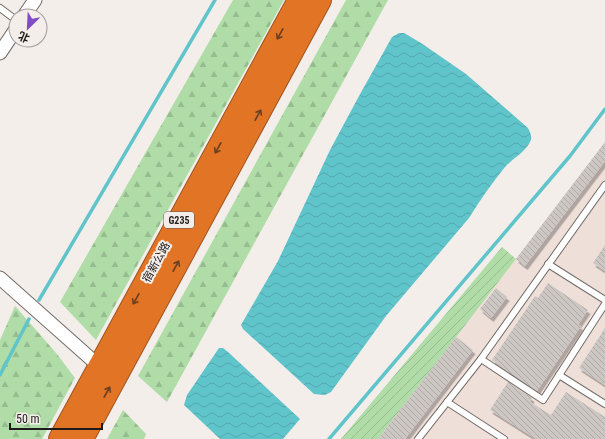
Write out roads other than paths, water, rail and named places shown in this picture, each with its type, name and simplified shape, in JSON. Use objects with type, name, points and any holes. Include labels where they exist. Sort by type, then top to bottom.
[{"type":"highway","name":"宿新公路","points":[[60,439],[299,0]]},
{"type":"highway","name":"宿新公路","points":[[82,439],[320,0]]},
{"type":"street","points":[[0,53],[8,41]]},
{"type":"street","points":[[0,278],[100,366]]},
{"type":"lane","points":[[418,439],[481,359],[605,185]]},
{"type":"lane","points":[[548,264],[605,300]]},
{"type":"lane","points":[[481,359],[543,400],[605,304]]},
{"type":"lane","points":[[559,375],[605,404]]},
{"type":"lane","points":[[447,402],[504,439]]},
{"type":"water","points":[[399,33],[404,33],[421,43],[466,74],[528,128],[531,140],[523,151],[505,167],[469,218],[386,316],[331,392],[325,395],[314,394],[243,329],[241,325],[278,261],[330,150],[359,96],[392,37]]},
{"type":"water","points":[[219,348],[223,348],[228,352],[300,419],[283,439],[220,439],[184,405],[187,395]]},
{"type":"waterway","points":[[39,300],[215,0]]},
{"type":"waterway","points":[[329,439],[570,156],[605,109]]},
{"type":"waterway","points":[[0,375],[29,319]]}]
